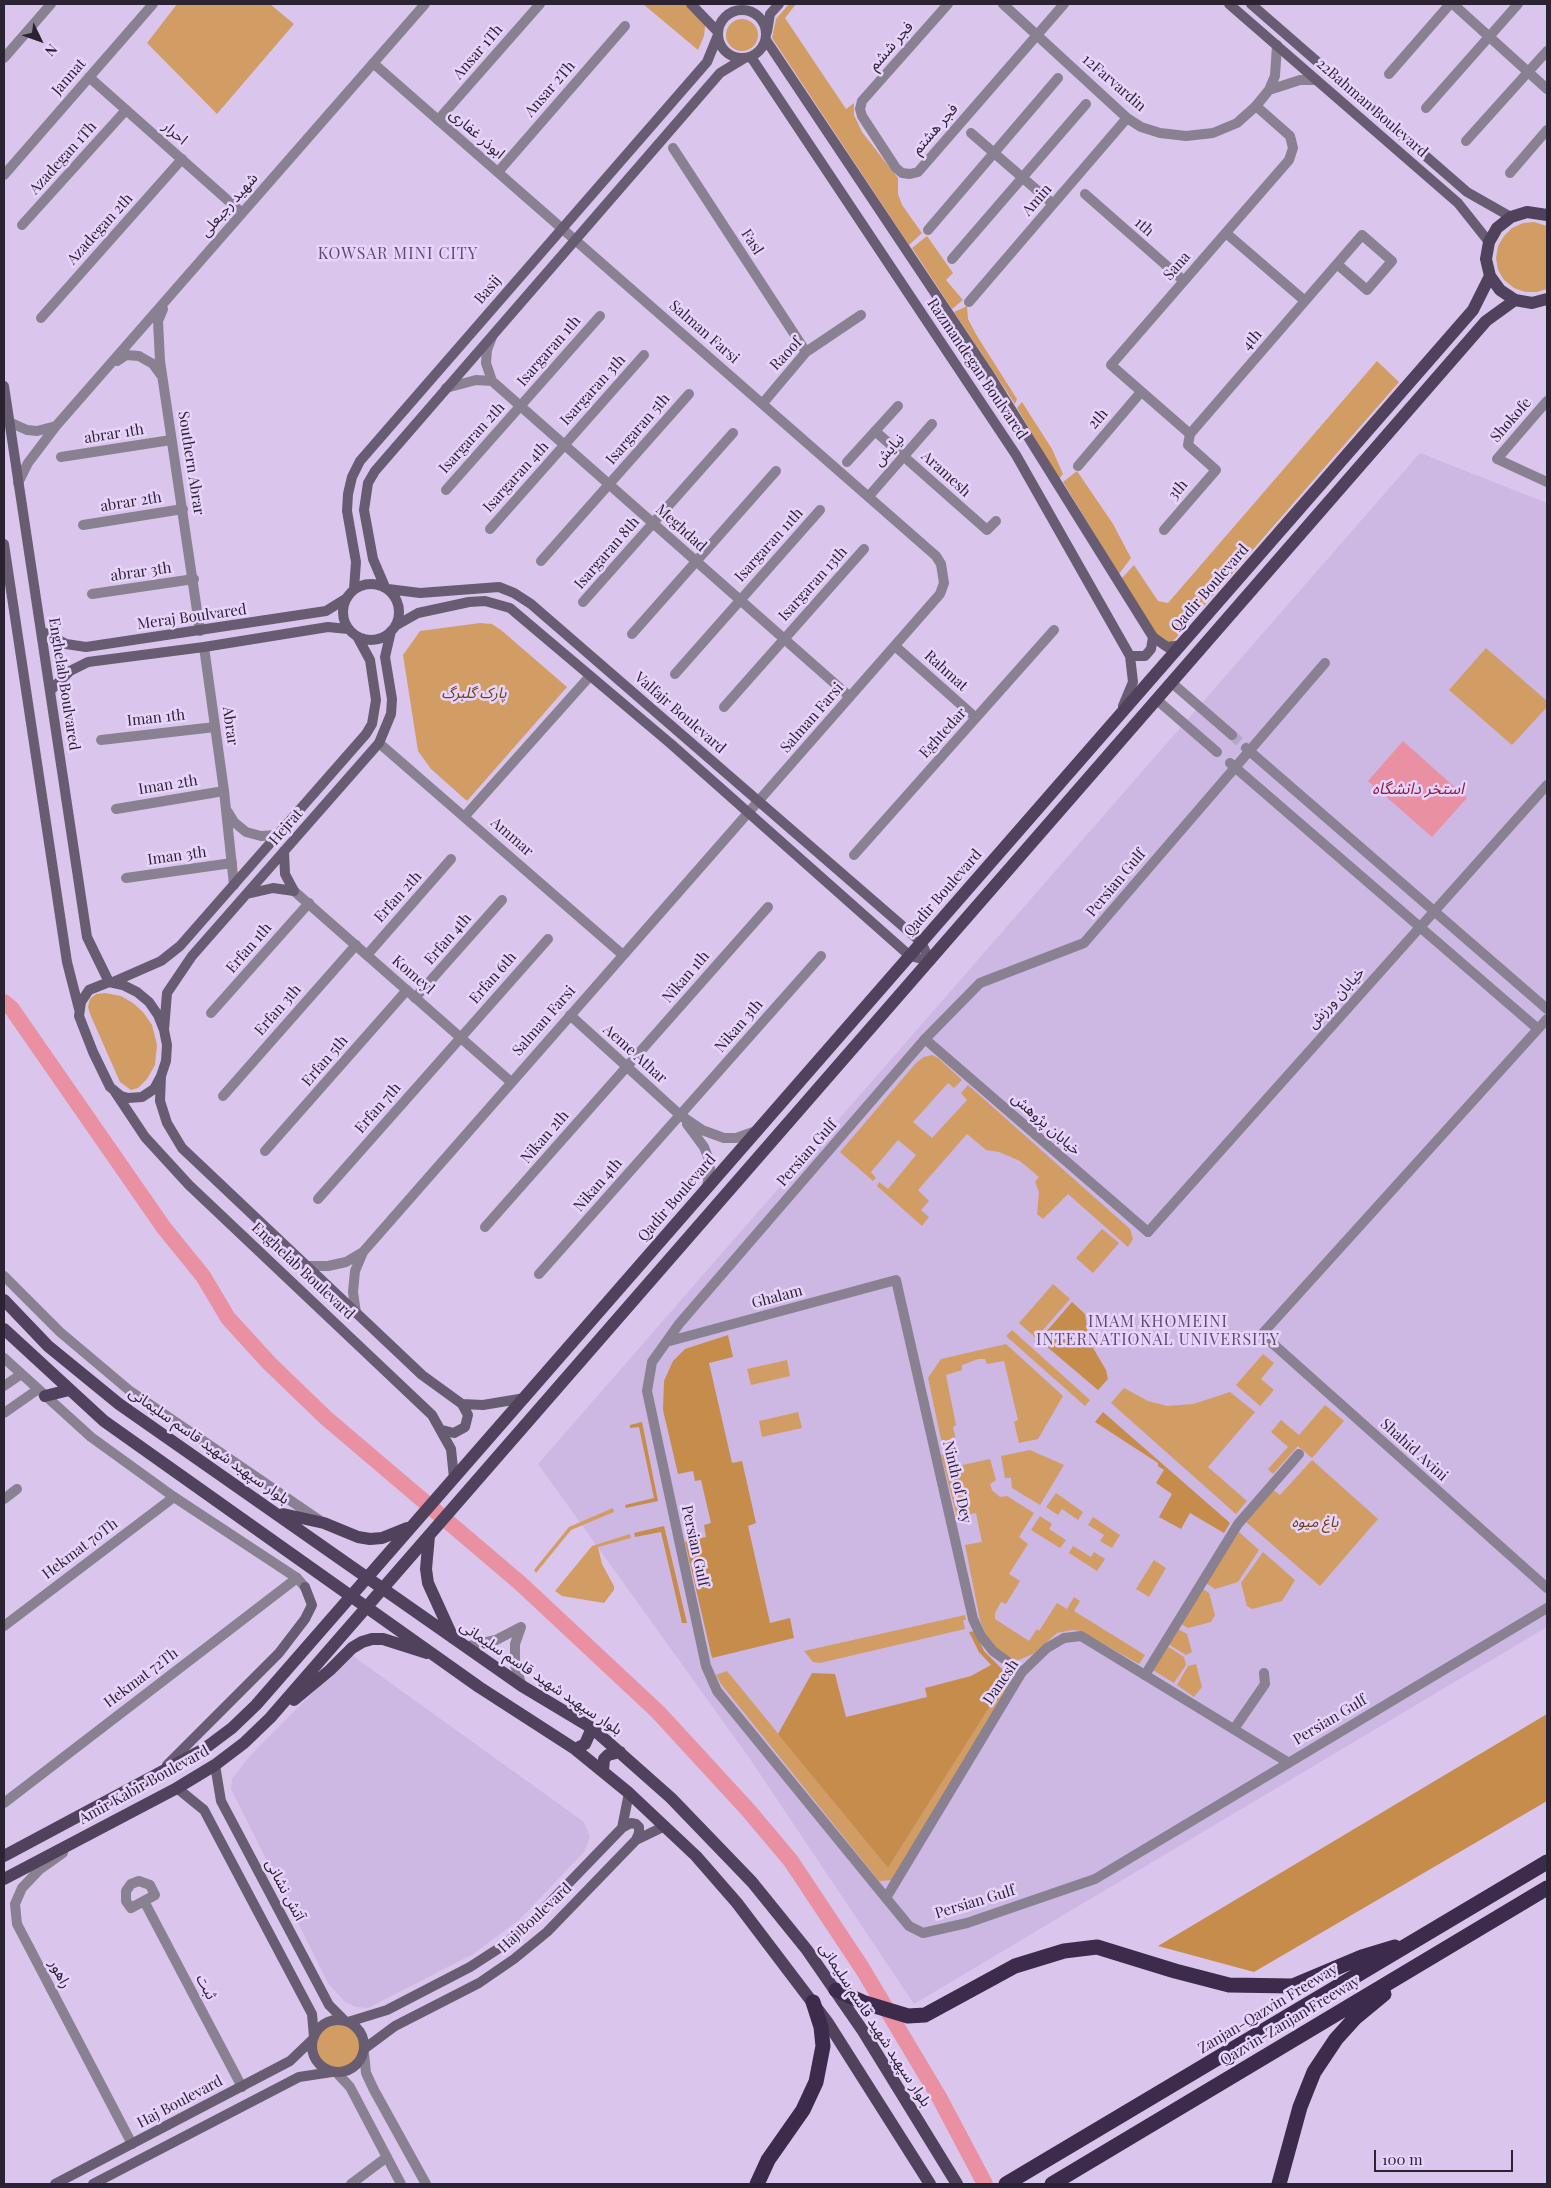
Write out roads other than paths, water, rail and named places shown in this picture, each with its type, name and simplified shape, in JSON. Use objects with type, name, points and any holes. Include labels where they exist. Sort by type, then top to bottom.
[{"type":"highway","name":"Zanjan-Qazvin Freeway","points":[[1006,2184],[1547,1862]]},
{"type":"highway","name":"Qazvin-Zanjan Freeway","points":[[1052,2184],[1547,1888]]},
{"type":"highway","points":[[836,1990],[866,2003],[908,2016],[925,2015],[1015,1966],[1064,1951],[1097,1947],[1229,1985],[1293,1986],[1362,1957],[1418,1940]]},
{"type":"highway","points":[[1280,2184],[1300,2107],[1314,2072],[1336,2039],[1355,2018],[1416,1966]]},
{"type":"highway","points":[[757,2184],[768,2160],[803,2110],[816,2082],[823,2046],[821,2028],[813,2002]]},
{"type":"main road","points":[[691,4],[718,33],[720,44],[726,52],[734,57],[747,58]]},
{"type":"main road","points":[[729,4],[740,10],[751,11],[759,16],[764,24],[766,37]]},
{"type":"main road","points":[[718,33],[725,17],[758,4]]},
{"type":"main road","points":[[386,588],[369,584],[354,589],[347,598],[343,614],[348,629],[357,636],[375,640],[393,629],[399,613],[396,600],[386,588],[373,559],[364,510],[368,483],[384,460],[720,73],[758,53],[766,37],[770,14],[779,4]]},
{"type":"main road","name":"22Bahman Boulevard","points":[[1229,4],[1458,203],[1489,242]]},
{"type":"main road","name":"22Bahman Boulevard","points":[[1251,4],[1467,192],[1510,217]]},
{"type":"main road","name":"Basij","points":[[354,589],[356,562],[347,511],[352,477],[360,461],[707,62],[718,33]]},
{"type":"main road","name":"Razmandegan Boulvared","points":[[766,37],[982,363],[1153,637]]},
{"type":"main road","name":"Razmandegan Boulvared","points":[[747,58],[1016,454],[1130,656],[1133,682],[1120,713]]},
{"type":"main road","points":[[1546,213],[1527,212],[1510,217],[1497,228],[1489,242],[1486,259],[1490,276],[1500,290],[1515,300],[1532,303],[1547,300]]},
{"type":"main road","name":"Qadir Boulevard","points":[[366,1578],[1473,310],[1490,276]]},
{"type":"main road","points":[[453,1638],[428,1582],[426,1569],[430,1535],[1486,322],[1515,300]]},
{"type":"main road","name":"Enghelab Boulvared","points":[[4,386],[87,937],[111,982]]},
{"type":"main road","points":[[1368,430],[1381,442]]},
{"type":"main road","points":[[4,544],[66,955],[79,1008]]},
{"type":"main road","name":"Valfajr Boulevard","points":[[386,588],[420,593],[499,587],[514,593],[531,604],[921,942]]},
{"type":"main road","name":"Meraj Boulvared","points":[[41,631],[66,644],[86,647],[326,612],[347,598]]},
{"type":"main road","name":"Valfajr Boulevard","points":[[393,629],[418,613],[469,602],[485,601],[498,604],[522,617],[671,744],[910,956]]},
{"type":"main road","name":"Meraj Boulvared","points":[[50,691],[70,671],[88,662],[204,647],[328,626],[348,629]]},
{"type":"main road","name":"Hejrat","points":[[164,1030],[167,993],[178,976],[379,743],[391,714],[392,699],[385,657],[393,629]]},
{"type":"main road","name":"Hejrat","points":[[111,982],[161,961],[180,946],[366,734],[372,724],[376,700],[370,660],[357,636]]},
{"type":"main road","points":[[1130,656],[1145,656],[1151,648],[1153,637],[1167,647],[1182,645]]},
{"type":"main road","points":[[86,647],[84,655],[88,662]]},
{"type":"main road","points":[[366,734],[379,743]]},
{"type":"main road","points":[[284,851],[285,874],[294,891]]},
{"type":"main road","points":[[247,894],[273,888],[294,891]]},
{"type":"main road","points":[[921,942],[930,961]]},
{"type":"main road","points":[[910,956],[930,961]]},
{"type":"main road","points":[[111,982],[137,992],[149,1002],[158,1015],[164,1030],[166,1053],[161,1076],[154,1089],[142,1097],[128,1098],[115,1092],[110,1087],[93,1052],[79,1016],[80,1002],[89,990],[111,982]]},
{"type":"main road","name":"Enghelab Boulevard","points":[[161,1076],[160,1101],[167,1123],[182,1148],[422,1375],[462,1404]]},
{"type":"main road","name":"Enghelab Boulevard","points":[[115,1092],[145,1137],[189,1185],[408,1390],[432,1415],[442,1430],[450,1449],[454,1478]]},
{"type":"main road","name":"بلوار سپهبد شهید قاسم سلیمانی","points":[[4,1300],[48,1346],[119,1404],[276,1513],[382,1590],[522,1686],[592,1728],[671,1798],[729,1856],[780,1914],[836,1990],[957,2184]]},
{"type":"main road","points":[[4,1329],[104,1421],[181,1478],[480,1687],[575,1748],[665,1826],[696,1856],[737,1903],[813,2002],[930,2184]]},
{"type":"main road","points":[[41,1393],[69,1390]]},
{"type":"main road","points":[[462,1404],[483,1405],[525,1398]]},
{"type":"main road","points":[[442,1430],[454,1433],[465,1426],[468,1415],[462,1404]]},
{"type":"main road","points":[[276,1513],[324,1523],[358,1537],[370,1539],[382,1538],[413,1524]]},
{"type":"main road","name":"Amir Kabir Boulevard","points":[[4,1879],[177,1788],[215,1765],[244,1743],[270,1718],[430,1535]]},
{"type":"main road","points":[[388,1552],[388,1559],[393,1566],[399,1567],[403,1564]]},
{"type":"main road","name":"Amir Kabir Boulevard","points":[[4,1856],[151,1779],[204,1749],[232,1728],[256,1705],[366,1578]]},
{"type":"main road","name":"Amir Kabir Boulevard","points":[[151,1779],[190,1744],[279,1653],[305,1619],[312,1605],[305,1587]]},
{"type":"main road","points":[[330,1619],[342,1610],[349,1613],[352,1622],[346,1632]]},
{"type":"main road","points":[[270,1718],[362,1642],[372,1639],[383,1639],[438,1656]]},
{"type":"main road","points":[[575,1748],[585,1744],[592,1728]]},
{"type":"main road","points":[[603,1771],[604,1759],[608,1755],[620,1752]]},
{"type":"main road","name":"آتش نشانی","points":[[215,1765],[221,1801],[329,2005],[347,2021]]},
{"type":"main road","points":[[177,1788],[204,1810],[312,2014],[312,2050],[316,2060],[322,2068],[334,2072]]},
{"type":"main road","points":[[622,1828],[629,1793]]},
{"type":"main road","points":[[622,1828],[631,1823],[636,1824],[639,1827],[636,1840]]},
{"type":"main road","name":"Haj Boulevard","points":[[364,2051],[395,2026],[479,1983],[514,1959],[547,1932],[636,1840],[665,1826]]},
{"type":"main road","name":"Haj Boulevard","points":[[347,2021],[386,2010],[470,1967],[504,1945],[534,1919],[622,1828]]},
{"type":"main road","points":[[236,1871],[254,1862]]},
{"type":"main road","points":[[93,2184],[298,2077],[354,2068],[364,2051],[361,2033],[347,2021],[336,2020],[327,2023],[313,2038]]},
{"type":"main road","name":"Haj Boulevard","points":[[55,2184],[290,2061],[313,2038]]},
{"type":"street","points":[[4,58],[51,4]]},
{"type":"street","name":"Jannat","points":[[5,171],[153,4]]},
{"type":"street","name":"Ansar 1Th","points":[[438,120],[540,4]]},
{"type":"street","name":"فجر ششم","points":[[860,109],[862,101],[948,4]]},
{"type":"street","name":"12Farvardin","points":[[1003,4],[1127,118],[1141,127],[1160,133],[1186,136],[1213,133],[1237,123],[1270,90]]},
{"type":"street","name":"فجر هشتم","points":[[860,109],[862,116],[896,168],[902,173],[918,172],[1064,4]]},
{"type":"street","points":[[1390,74],[1452,4],[1547,88]]},
{"type":"street","points":[[1426,108],[1518,4]]},
{"type":"street","name":"شهید رجبعلی","points":[[18,483],[28,463],[56,426],[373,63],[419,6]]},
{"type":"street","name":"Ansar 2Th","points":[[498,172],[625,26]]},
{"type":"street","points":[[1270,90],[1275,76],[1277,45]]},
{"type":"street","points":[[1466,141],[1547,51]]},
{"type":"street","name":"ابوذر غفاری","points":[[373,63],[574,240]]},
{"type":"street","name":"احرار","points":[[89,78],[241,212]]},
{"type":"street","points":[[928,230],[1058,78]]},
{"type":"street","points":[[1270,90],[1300,80],[1316,80]]},
{"type":"street","points":[[952,259],[1086,104]]},
{"type":"street","name":"Sana","points":[[1190,434],[1111,365],[1289,160],[1293,148],[1290,136],[1256,106]]},
{"type":"street","name":"Azadegan 1Th","points":[[22,225],[126,110]]},
{"type":"street","name":"Amin","points":[[969,302],[1127,118]]},
{"type":"street","points":[[1510,173],[1547,130]]},
{"type":"street","points":[[970,133],[1053,204]]},
{"type":"street","name":"Fasl","points":[[673,148],[806,352]]},
{"type":"street","name":"Azadegan 2th","points":[[41,318],[182,160]]},
{"type":"street","name":"1th","points":[[1085,194],[1184,281]]},
{"type":"street","points":[[1226,233],[1305,301]]},
{"type":"street","name":"4th","points":[[1190,434],[1362,235],[1392,261],[1367,290],[1337,264]]},
{"type":"street","name":"Salman Farsi","points":[[356,1313],[353,1292],[355,1271],[363,1252],[895,646],[940,594],[944,584],[942,564],[936,556],[574,240]]},
{"type":"street","name":"Southern Abrar","points":[[167,300],[158,321],[158,346],[164,378],[171,440],[194,579],[200,631]]},
{"type":"street","name":"Raoof","points":[[763,403],[806,352],[861,315]]},
{"type":"street","name":"Isargaran 1th","points":[[521,406],[600,316]]},
{"type":"street","points":[[446,388],[476,380],[492,382],[486,362],[487,350],[493,334]]},
{"type":"street","name":"Isargaran 3th","points":[[565,445],[644,354]]},
{"type":"street","points":[[109,367],[126,355],[139,356],[153,364],[164,378]]},
{"type":"street","name":"Meghdad","points":[[492,382],[850,697]]},
{"type":"street","name":"2th","points":[[1078,466],[1141,392]]},
{"type":"street","name":"Isargaran 5th","points":[[541,561],[689,394]]},
{"type":"street","name":"Shokofe","points":[[1547,401],[1497,458],[1547,482]]},
{"type":"street","name":"Isargaran 2th","points":[[446,490],[521,406]]},
{"type":"street","points":[[847,462],[898,406]]},
{"type":"street","points":[[9,422],[18,427],[37,431],[56,426]]},
{"type":"street","name":"نیایش","points":[[869,496],[932,424]]},
{"type":"street","name":"Aramesh","points":[[875,431],[987,530],[996,521]]},
{"type":"street","name":"Isargaran 8th","points":[[583,602],[733,433]]},
{"type":"street","name":"3th","points":[[1164,530],[1216,470],[1188,446],[1190,434]]},
{"type":"street","name":"abrar 1th","points":[[62,457],[171,440]]},
{"type":"street","name":"Isargaran 4th","points":[[490,529],[565,445]]},
{"type":"street","points":[[632,634],[776,471]]},
{"type":"street","name":"abrar 2th","points":[[83,525],[183,509]]},
{"type":"street","name":"Isargaran 11th","points":[[676,674],[820,510]]},
{"type":"street","name":"Isargaran 13th","points":[[724,707],[864,549]]},
{"type":"street","name":"abrar 3th","points":[[92,594],[194,579]]},
{"type":"street","name":"Eghtedar","points":[[854,855],[1054,630]]},
{"type":"street","name":"Rahmat","points":[[895,646],[976,718]]},
{"type":"street","name":"Abrar","points":[[204,647],[224,791],[234,886]]},
{"type":"street","name":"Persian Gulf","points":[[1325,663],[1232,765],[1084,943],[980,983],[925,1039],[679,1324],[652,1362],[647,1391],[706,1666],[717,1691],[909,1926],[923,1933],[967,1923],[1094,1879],[1547,1608]]},
{"type":"street","points":[[465,816],[590,676]]},
{"type":"street","points":[[1172,683],[1232,735]]},
{"type":"street","points":[[1157,700],[1217,752]]},
{"type":"street","name":"Iman 1th","points":[[101,740],[215,727]]},
{"type":"street","name":"Ammar","points":[[379,743],[623,955]]},
{"type":"street","points":[[1248,749],[1547,1009]]},
{"type":"street","points":[[1232,765],[1538,1029],[1547,1019]]},
{"type":"street","name":"خیابان ورزش","points":[[1148,1232],[1547,785]]},
{"type":"street","name":"Iman 2th","points":[[116,809],[224,791]]},
{"type":"street","points":[[226,809],[234,822],[246,832],[261,836],[277,835]]},
{"type":"street","name":"Erfan 2th","points":[[367,955],[451,859]]},
{"type":"street","name":"Iman 3th","points":[[126,878],[232,863]]},
{"type":"street","name":"Komeyl","points":[[294,891],[511,1082]]},
{"type":"street","name":"Erfan 4th","points":[[416,998],[502,900]]},
{"type":"street","name":"Erfan 1th","points":[[211,1013],[309,903]]},
{"type":"street","name":"Nikan 1th","points":[[627,1067],[768,907]]},
{"type":"street","name":"Erfan 6th","points":[[461,1037],[548,938]]},
{"type":"street","name":"Erfan 3th","points":[[223,1096],[356,945]]},
{"type":"street","name":"Nikan 3th","points":[[680,1115],[820,956]]},
{"type":"street","name":"Erfan 5th","points":[[265,1151],[407,990]]},
{"type":"street","name":"Aeme Athar","points":[[570,1015],[680,1115],[702,1130],[724,1138],[736,1138],[758,1130]]},
{"type":"street","name":"Shahid Avini","points":[[1538,1029],[1262,1334],[1547,1588]]},
{"type":"street","name":"Erfan 7th","points":[[318,1199],[461,1037]]},
{"type":"street","name":"خیابان پژوهش","points":[[925,1039],[1148,1232]]},
{"type":"street","name":"Nikan 2th","points":[[485,1227],[627,1067]]},
{"type":"street","name":"Aeme Athar","points":[[680,1115],[704,1147],[708,1157],[710,1168],[706,1190]]},
{"type":"street","name":"Nikan 4th","points":[[539,1274],[680,1115]]},
{"type":"street","name":"Salman Farsi","points":[[306,1266],[328,1266],[346,1262],[363,1252]]},
{"type":"street","points":[[4,1276],[60,1332],[130,1391],[324,1523]]},
{"type":"street","name":"Ghalam","points":[[666,1342],[896,1280]]},
{"type":"street","name":"Ninth of Dey","points":[[896,1280],[973,1619],[981,1636],[993,1651],[1022,1672]]},
{"type":"street","points":[[4,1358],[20,1375],[91,1437],[174,1497],[297,1578],[305,1587]]},
{"type":"street","points":[[4,1386],[20,1375]]},
{"type":"street","points":[[4,1414],[41,1393]]},
{"type":"street","points":[[1145,1675],[1238,1524],[1299,1454]]},
{"type":"street","points":[[4,1498],[17,1489]]},
{"type":"street","name":"Hekmat 70Th","points":[[4,1626],[174,1497]]},
{"type":"street","name":"Hekmat 72Th","points":[[4,1803],[297,1578]]},
{"type":"street","points":[[466,1647],[496,1640],[521,1627],[515,1644],[515,1651],[516,1664],[522,1686]]},
{"type":"street","name":"Danesh","points":[[886,1898],[1022,1672],[1047,1648],[1064,1638],[1081,1636],[1289,1763]]},
{"type":"street","points":[[1234,1729],[1265,1684],[1264,1673]]},
{"type":"street","name":"راهور","points":[[86,1836],[39,1870],[22,1888],[15,1904],[17,1924],[132,2144]]},
{"type":"street","name":"ثبت","points":[[144,1901],[242,2087]]},
{"type":"street","points":[[364,2051],[366,2073],[426,2184]]},
{"type":"street","points":[[334,2072],[350,2087],[401,2184]]},
{"type":"street","points":[[351,2184],[387,2157]]},
{"type":"water","name":"استخر دانشگاه","points":[[1403,741],[1467,798],[1432,837],[1368,781]]},
{"type":"waterway","points":[[4,1002],[12,1009],[164,1228],[203,1276],[228,1318],[269,1363],[326,1418],[520,1583],[658,1712],[749,1811],[791,1861],[862,1968],[939,2097],[985,2184]]},
{"type":"tunnel","points":[[1232,735],[1245,747]]},
{"type":"district","name":"KOWSAR MINI CITY","points":[[398,254]]},
{"type":"district","name":"IMAM KHOMEINI INTERNATIONAL UNIVERSITY","points":[[1158,1331]]},
{"type":"park label","name":"پارک گلبرگ","points":[[474,693]]},
{"type":"park label","name":"باغ میوه","points":[[1315,1522]]}]
